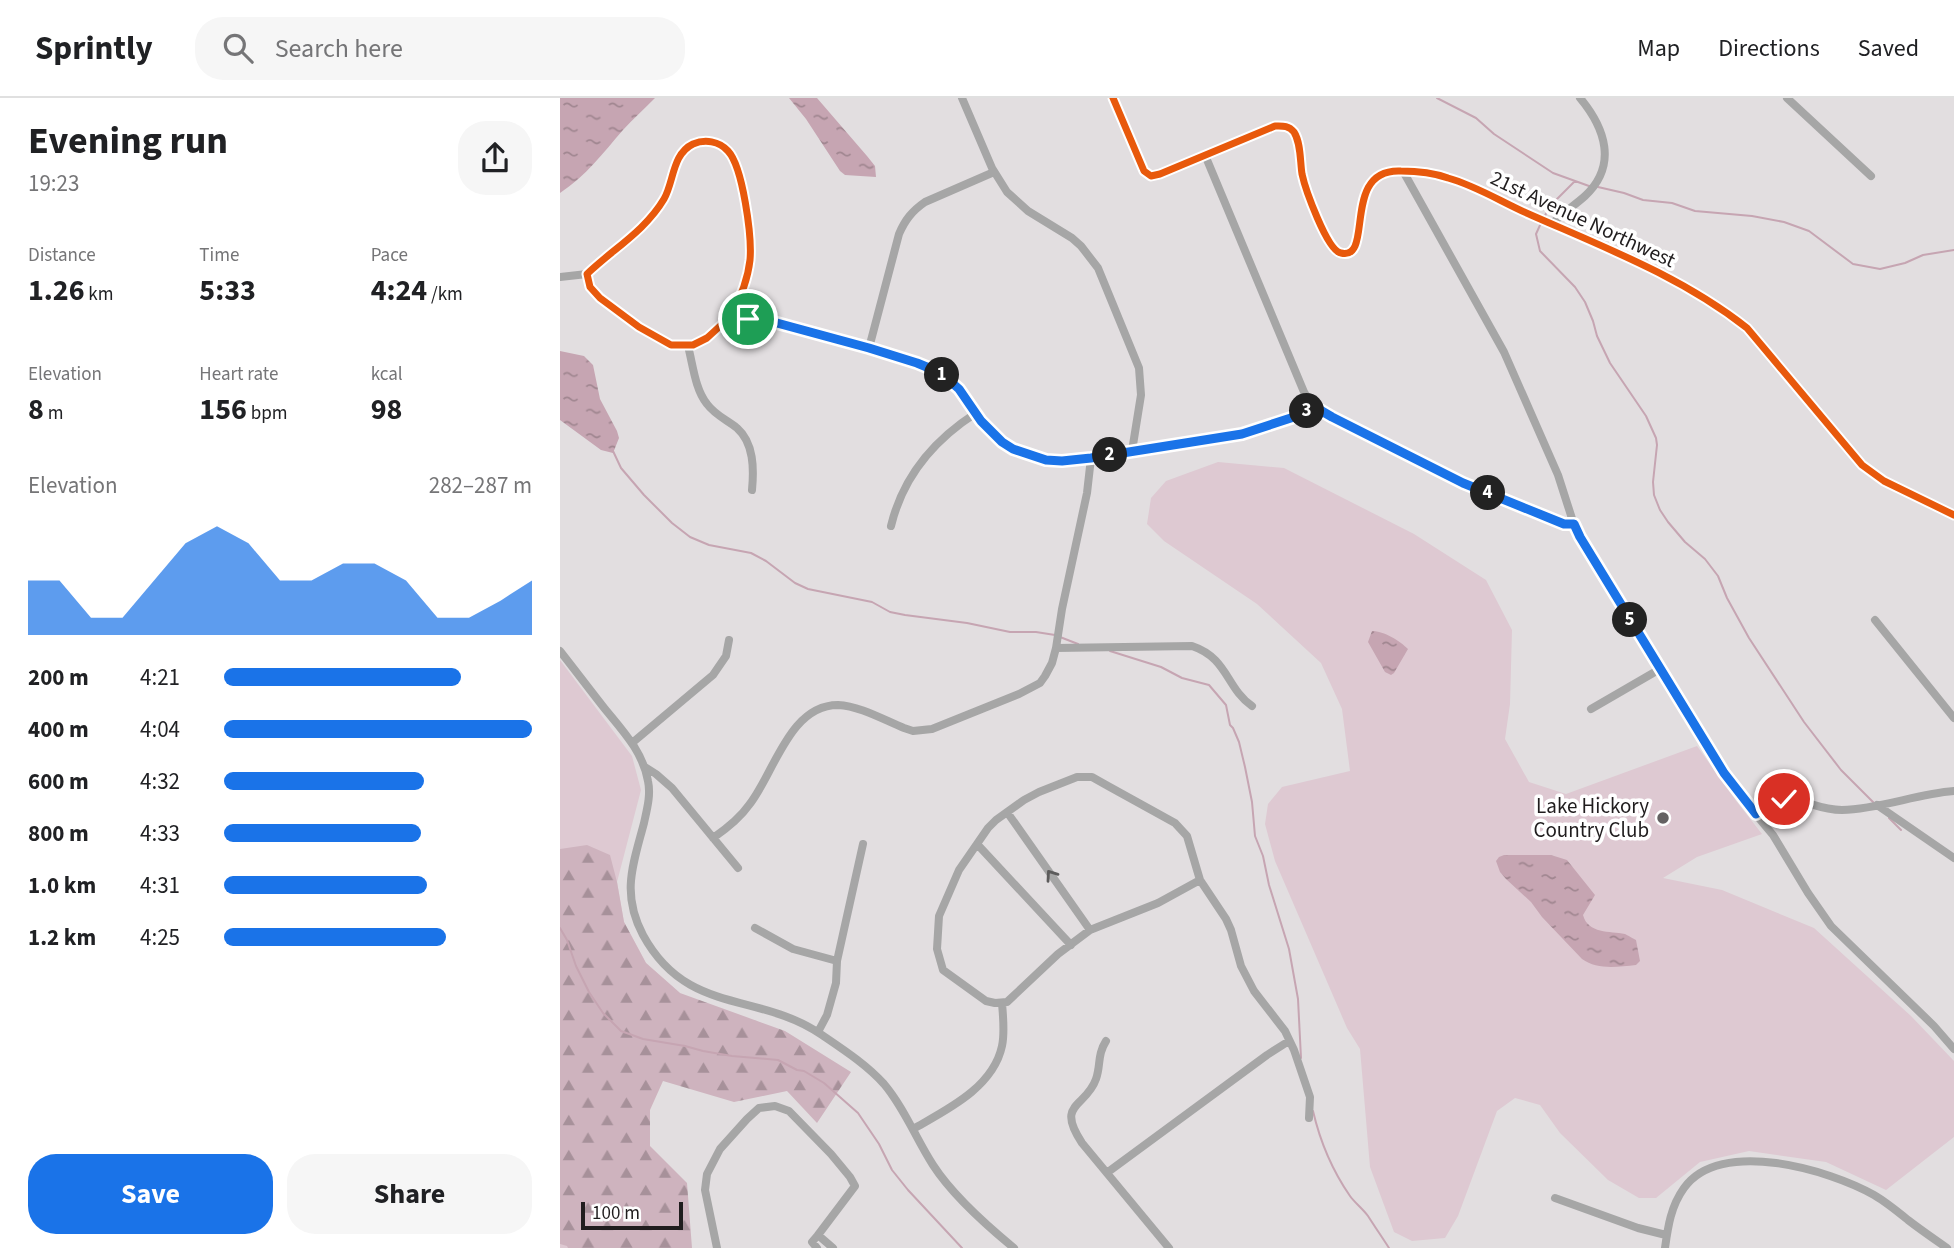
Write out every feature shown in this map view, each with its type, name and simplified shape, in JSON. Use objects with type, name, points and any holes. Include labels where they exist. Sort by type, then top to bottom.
[{"type":"street","points":[[962,98],[979,142],[1002,186],[1019,204],[1072,238],[1098,268],[1137,360],[1140,374],[1141,395],[1132,451]]},
{"type":"street","points":[[1113,98],[1144,170],[1151,176],[1275,126],[1290,128],[1297,139],[1306,186],[1316,212],[1338,253],[1353,250],[1359,236],[1363,199],[1369,183],[1386,172],[1403,171],[1504,352],[1558,475],[1574,524],[1724,773],[1773,835],[1831,926],[1934,1026],[1954,1049]]},
{"type":"street","points":[[1552,225],[1589,192],[1597,182],[1604,160],[1604,145],[1598,122],[1580,98]]},
{"type":"street","points":[[1787,98],[1871,177]]},
{"type":"street","points":[[560,277],[587,274],[654,214],[666,195],[678,160],[685,150],[696,143],[710,142],[723,147],[733,159],[750,237],[748,269],[731,316],[707,338],[688,346],[671,345],[657,339],[600,298],[590,287],[587,274]]},
{"type":"street","points":[[1205,155],[1304,392],[1315,407],[1463,483],[1564,524],[1574,524]]},
{"type":"street","name":"21st Avenue Northwest","points":[[1403,171],[1447,177],[1645,265],[1677,282],[1747,328],[1862,465],[1884,481],[1954,515]]},
{"type":"street","points":[[869,348],[899,234],[907,218],[925,202],[994,172]]},
{"type":"street","points":[[731,316],[777,323],[869,348],[942,374],[959,389],[989,430],[1002,442],[1030,456],[1053,461],[1091,458],[1242,434],[1297,416],[1315,407]]},
{"type":"street","points":[[688,346],[702,397],[714,412],[737,429],[748,443],[753,475],[752,490]]},
{"type":"street","points":[[891,526],[899,499],[918,465],[942,438],[976,413]]},
{"type":"street","points":[[713,838],[750,805],[797,724],[816,711],[834,705],[847,706],[913,731],[932,729],[1040,683],[1049,669],[1056,648],[1087,493],[1091,458]]},
{"type":"street","points":[[1875,620],[1954,718]]},
{"type":"street","points":[[632,743],[713,675],[726,656],[729,640]]},
{"type":"street","points":[[1056,648],[1192,646],[1206,652],[1222,666],[1238,694],[1252,706]]},
{"type":"street","points":[[560,651],[632,743],[645,767],[649,800],[633,866],[630,894],[635,919],[650,946],[670,971],[700,990],[783,1016],[818,1032],[853,1056],[883,1083],[898,1102],[924,1151],[944,1181],[1014,1248]]},
{"type":"street","points":[[1591,709],[1660,669]]},
{"type":"street","points":[[645,767],[672,788],[738,868]]},
{"type":"street","points":[[1200,880],[1158,903],[1090,930],[1002,1003],[986,1001],[943,970],[937,949],[939,916],[959,870],[977,844],[996,820],[1039,792],[1077,777],[1092,777],[1182,829],[1190,844],[1200,880],[1231,930],[1241,967],[1285,1031],[1294,1050],[1310,1097],[1309,1118]]},
{"type":"street","points":[[1756,814],[1770,803],[1784,799],[1836,809],[1856,809],[1926,794],[1954,791]]},
{"type":"street","points":[[1877,805],[1954,858]]},
{"type":"street","points":[[1007,812],[1090,930]]},
{"type":"street","points":[[818,1032],[831,1006],[837,961],[863,844]]},
{"type":"street","points":[[977,844],[1070,945]]},
{"type":"street","points":[[755,928],[793,949],[837,961]]},
{"type":"street","points":[[913,1129],[957,1103],[996,1066],[1003,1044],[1002,1003]]},
{"type":"street","points":[[1105,1041],[1100,1052],[1096,1080],[1077,1103],[1072,1116],[1074,1130],[1169,1248]]},
{"type":"street","points":[[1108,1172],[1289,1041]]},
{"type":"street","points":[[717,1248],[705,1190],[709,1167],[720,1149],[747,1119],[759,1108],[775,1106],[789,1111],[831,1154],[855,1186],[812,1242],[817,1248]]},
{"type":"street","points":[[1665,1248],[1672,1209],[1685,1186],[1710,1169],[1736,1161],[1803,1168],[1872,1194],[1947,1248]]},
{"type":"street","points":[[1555,1198],[1638,1228],[1666,1235]]},
{"type":"street","points":[[818,1235],[833,1248]]},
{"type":"shaded area","name":"Lake Hickory Country Club","points":[[1218,462],[1284,468],[1414,534],[1486,580],[1512,630],[1510,704],[1505,739],[1529,782],[1566,794],[1697,746],[1762,834],[1697,857],[1663,878],[1722,890],[1814,928],[1911,1016],[1954,1061],[1954,1137],[1886,1190],[1826,1162],[1749,1151],[1700,1162],[1656,1198],[1639,1198],[1608,1180],[1560,1133],[1540,1105],[1515,1098],[1497,1111],[1458,1216],[1445,1238],[1412,1241],[1394,1232],[1370,1167],[1360,1049],[1347,1028],[1275,861],[1265,824],[1268,804],[1282,787],[1350,771],[1342,709],[1321,663],[1257,604],[1164,541],[1147,524],[1151,498],[1166,481]]},
{"type":"shaded area","points":[[560,660],[632,756],[641,790],[617,882],[624,922],[646,963],[680,993],[621,1099],[661,1248],[560,1248]]},
{"type":"green space","points":[[587,845],[610,855],[624,922],[646,963],[680,993],[785,1031],[851,1072],[817,1123],[787,1091],[734,1102],[663,1081],[650,1110],[650,1146],[687,1183],[692,1248],[568,1248],[560,1244],[560,849]]},
{"type":"water","points":[[560,98],[655,98],[586,172],[560,193]]},
{"type":"water","points":[[789,98],[817,98],[875,166],[876,177],[845,175],[840,171]]},
{"type":"water","points":[[560,351],[584,356],[593,365],[600,399],[619,438],[613,453],[601,450],[560,420]]},
{"type":"water","points":[[1372,631],[1392,637],[1408,649],[1391,675],[1385,672],[1368,642]]},
{"type":"water","points":[[1504,855],[1551,855],[1567,860],[1595,895],[1583,915],[1586,921],[1595,929],[1625,934],[1636,940],[1640,961],[1636,965],[1608,967],[1594,965],[1582,959],[1500,872],[1496,861]]},
{"type":"waterway","points":[[1437,98],[1476,118],[1494,134],[1553,173],[1589,186]]},
{"type":"waterway","points":[[1544,218],[1549,207],[1575,181]]},
{"type":"waterway","points":[[1598,187],[1643,200],[1672,203],[1695,211],[1784,222],[1809,231],[1853,264],[1880,269],[1923,255],[1954,250]]},
{"type":"waterway","points":[[1541,223],[1536,234],[1540,251],[1575,287],[1585,302],[1610,363],[1646,416],[1656,438],[1653,482],[1654,495],[1660,510],[1685,542],[1705,559],[1718,576],[1749,638],[1804,722],[1841,770],[1875,804]]},
{"type":"waterway","points":[[613,451],[621,468],[644,495],[690,537],[709,545],[751,553],[808,589],[872,602],[890,612],[905,615],[1010,632],[1055,635]]},
{"type":"waterway","points":[[1060,637],[1078,644]]},
{"type":"waterway","points":[[1110,651],[1161,667],[1182,678],[1209,685],[1226,705],[1245,767],[1255,836],[1289,949],[1298,999],[1301,1058]]},
{"type":"waterway","points":[[1889,818],[1901,830]]},
{"type":"waterway","points":[[560,928],[589,992],[603,1013],[621,1031],[643,1039],[703,1051],[778,1060],[824,1083],[858,1113],[879,1144],[892,1170],[962,1248]]},
{"type":"waterway","points":[[1313,1111],[1332,1166],[1350,1196],[1368,1216],[1389,1248]]},
{"type":"cycle path","points":[[1113,98],[1144,171],[1151,176],[1275,126],[1289,128],[1298,141],[1302,174],[1317,218],[1329,242],[1341,253],[1351,252],[1356,243],[1364,198],[1371,184],[1382,174],[1407,171],[1459,181],[1643,265],[1696,293],[1747,328],[1862,465],[1884,481],[1954,515]]},
{"type":"cycle path","points":[[731,316],[743,288],[750,260],[745,203],[738,172],[728,151],[716,143],[702,142],[693,144],[681,154],[664,199],[648,221],[587,274],[590,287],[600,298],[639,327],[671,345],[693,345],[707,338],[731,316],[777,323],[869,348],[942,374],[959,389],[981,421],[1001,441],[1012,449],[1046,460],[1091,458],[1242,434],[1298,416],[1315,406]]},
{"type":"place","name":"Lake Hickory Country Club","points":[[1663,818]]},
{"type":"route","points":[[748,319],[777,323],[869,348],[934,370],[959,389],[981,421],[1002,442],[1030,456],[1046,460],[1091,458],[1242,434],[1297,416],[1315,407],[1463,483],[1564,524],[1574,524],[1704,741],[1742,798],[1756,814],[1770,803],[1784,799]]}]
